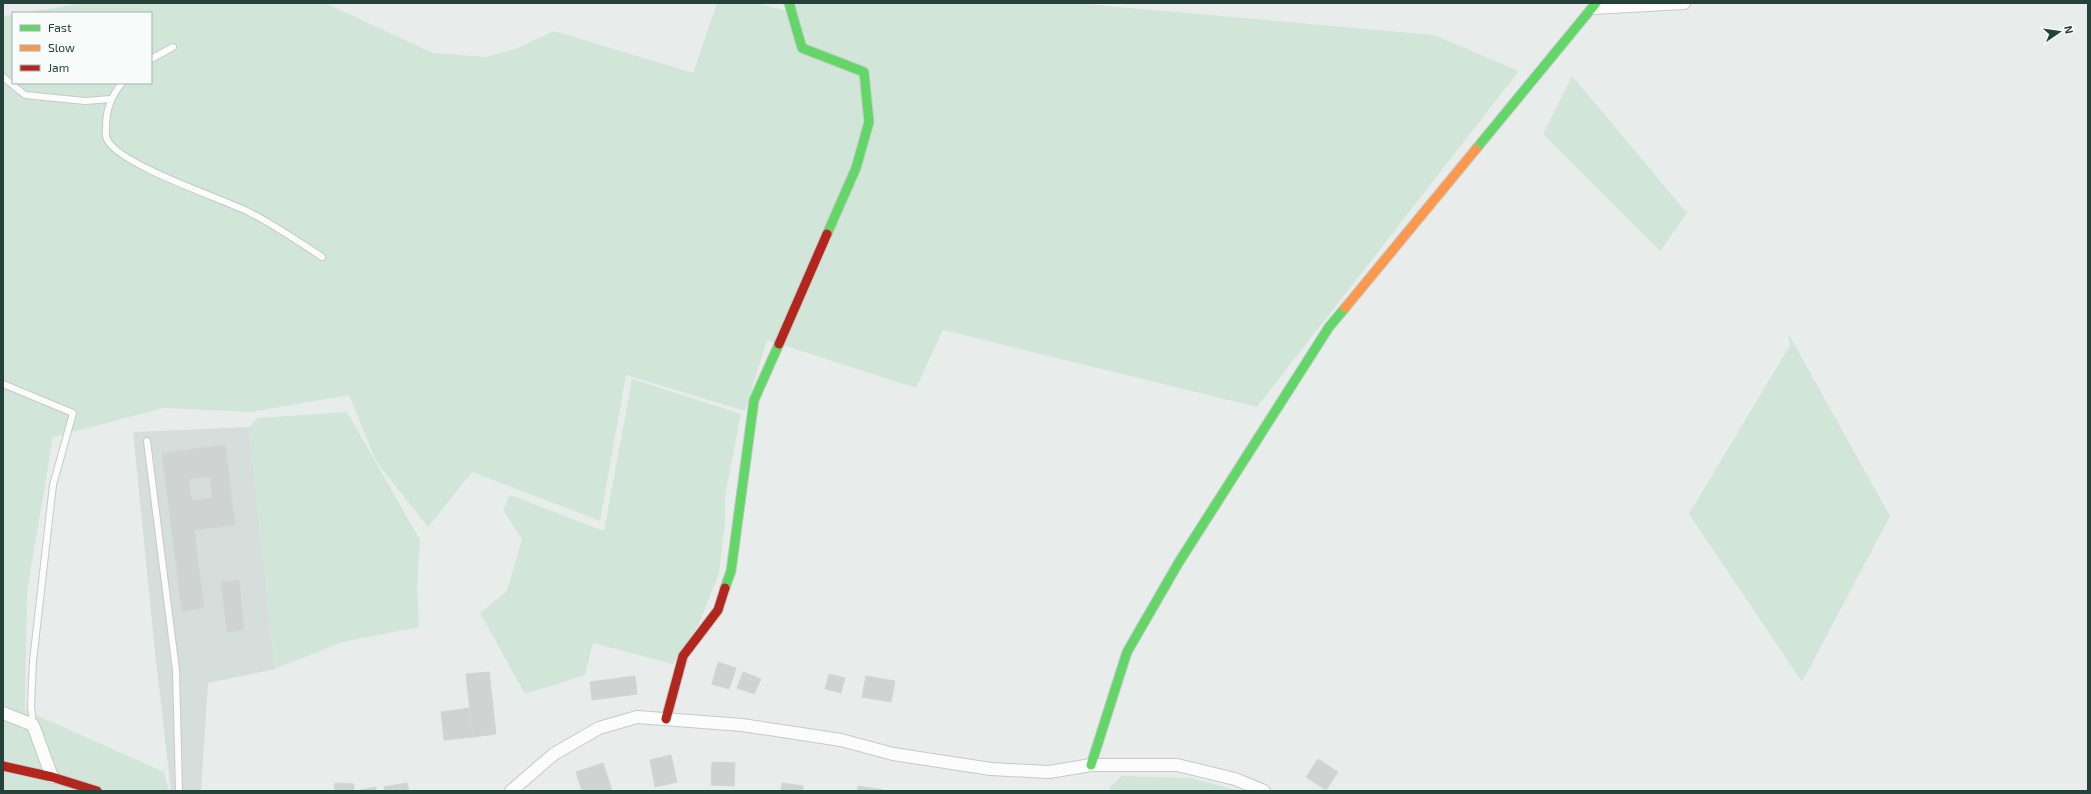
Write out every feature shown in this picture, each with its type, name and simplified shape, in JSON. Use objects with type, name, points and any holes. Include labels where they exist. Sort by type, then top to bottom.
[{"type":"street","points":[[666,719],[683,656],[718,610],[731,571],[754,400],[856,168],[869,122],[864,72],[802,48],[789,3]]},
{"type":"street","points":[[1091,766],[1127,652],[1180,562],[1329,327],[1595,5],[1684,3]]},
{"type":"street","points":[[3,713],[33,725],[52,776]]},
{"type":"street","points":[[511,791],[554,754],[598,728],[637,717],[742,725],[841,740],[893,754],[991,770],[1049,772],[1091,766],[1177,765],[1235,779],[1264,791]]},
{"type":"street","points":[[3,766],[52,776],[98,791]]},
{"type":"lane","points":[[152,58],[173,47]]},
{"type":"lane","points":[[3,77],[25,95],[85,101],[110,99]]},
{"type":"lane","points":[[121,84],[110,99],[106,117],[106,139],[114,148],[129,159],[193,190],[245,210],[272,224],[322,257]]},
{"type":"lane","points":[[3,384],[73,413],[53,485],[33,661],[31,706],[33,725]]},
{"type":"lane","points":[[147,441],[176,670],[179,791]]},
{"type":"shaded area","points":[[249,427],[275,669],[208,683],[201,791],[171,791],[155,652],[133,432]]},
{"type":"green space","points":[[83,3],[325,3],[433,53],[486,57],[518,48],[554,31],[693,73],[717,3],[755,3],[786,11],[789,3],[1074,3],[1434,35],[1519,71],[1257,407],[943,330],[916,388],[767,340],[745,411],[626,375],[600,521],[472,472],[428,527],[376,461],[349,395],[251,412],[164,408],[53,437],[27,591],[25,710],[164,772],[169,791],[3,791],[3,16],[12,15],[12,84],[152,84],[152,12],[29,12]]},
{"type":"green space","points":[[1572,76],[1687,213],[1660,251],[1543,134]]},
{"type":"green space","points":[[1788,333],[1890,516],[1802,682],[1689,514],[1790,345]]},
{"type":"green space","points":[[632,379],[741,414],[725,496],[725,522],[719,573],[698,626],[673,664],[593,643],[585,675],[525,694],[480,613],[507,591],[522,539],[503,510],[510,495],[604,531]]},
{"type":"green space","points":[[347,412],[420,540],[417,587],[419,627],[343,642],[275,669],[249,427],[258,418]]},
{"type":"green space","points":[[1122,776],[1191,778],[1240,791],[1109,791],[1111,786]]},
{"type":"building","points":[[225,445],[235,525],[194,530],[204,608],[182,611],[162,453]],"holes":[[[210,476],[213,498],[192,501],[188,479]]]},
{"type":"building","points":[[239,580],[244,630],[227,632],[221,582]]},
{"type":"building","points":[[718,662],[736,668],[729,689],[712,684]]},
{"type":"building","points":[[489,672],[496,734],[473,737],[466,674]]},
{"type":"building","points":[[743,672],[761,679],[754,694],[737,688]]},
{"type":"building","points":[[829,674],[845,678],[841,693],[825,689]]},
{"type":"building","points":[[635,676],[637,694],[592,700],[590,682]]},
{"type":"building","points":[[866,676],[895,681],[891,702],[862,697]]},
{"type":"building","points":[[470,708],[473,737],[444,740],[441,712]]},
{"type":"building","points":[[671,755],[677,782],[655,787],[650,760]]},
{"type":"building","points":[[1318,759],[1338,772],[1326,790],[1306,777]]},
{"type":"building","points":[[712,762],[735,763],[734,786],[711,785]]},
{"type":"building","points":[[603,763],[612,791],[582,791],[576,772]]},
{"type":"building","points":[[335,783],[354,784],[354,791],[334,791]]},
{"type":"building","points":[[407,783],[409,791],[385,791],[384,787]]},
{"type":"building","points":[[782,783],[803,786],[803,791],[781,791]]},
{"type":"building","points":[[858,786],[884,790],[884,791],[857,791]]},
{"type":"building","points":[[376,787],[376,791],[356,791]]},
{"type":"traffic: fast","points":[[789,3],[802,48],[864,72],[869,122],[856,168],[827,234]]},
{"type":"traffic: fast","points":[[1476,149],[1596,3]]},
{"type":"traffic: fast","points":[[1091,765],[1127,652],[1179,562],[1329,327],[1345,308]]},
{"type":"traffic: fast","points":[[725,588],[731,571],[754,400],[779,344]]},
{"type":"traffic: slow","points":[[1345,308],[1476,149]]},
{"type":"traffic: jam","points":[[779,344],[827,234]]},
{"type":"traffic: jam","points":[[666,719],[683,656],[718,610],[725,588]]},
{"type":"traffic: jam","points":[[3,766],[52,777],[97,791]]}]
